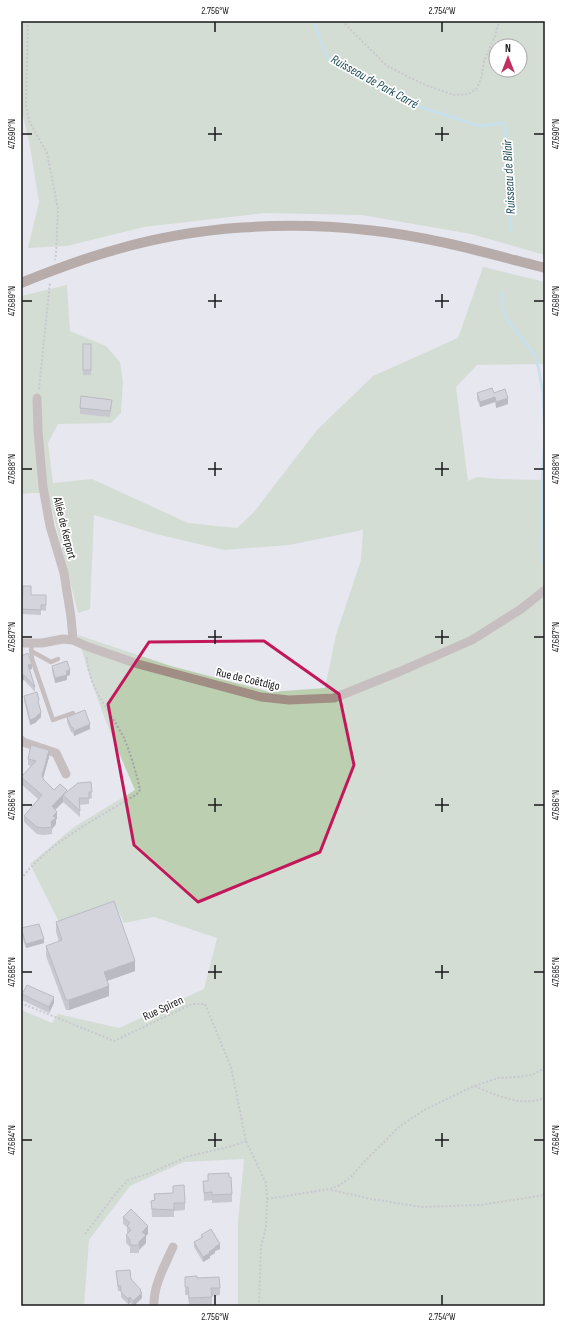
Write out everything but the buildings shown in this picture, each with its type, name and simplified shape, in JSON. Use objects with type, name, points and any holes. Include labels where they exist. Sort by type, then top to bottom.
[{"type":"main road","points":[[21,283],[52,270],[120,248],[198,232],[256,227],[316,226],[368,230],[421,238],[545,268]]},
{"type":"street","name":"Allée de Kerport","points":[[38,398],[38,431],[43,487],[50,526],[64,573],[73,640]]},
{"type":"street","name":"Rue de Coëtdigo","points":[[21,643],[31,647],[63,639],[73,640],[138,664],[261,697],[289,700],[334,698],[472,640],[521,609],[545,590]]},
{"type":"street","points":[[21,740],[56,753],[66,774]]},
{"type":"street","points":[[154,1306],[153,1298],[173,1246]]},
{"type":"lane","points":[[31,647],[51,662],[58,659]]},
{"type":"lane","points":[[31,647],[32,659],[54,720],[73,713]]},
{"type":"path","points":[[28,21],[26,105],[29,121],[47,153],[58,209],[56,254],[52,270],[38,398]]},
{"type":"path","points":[[342,21],[388,66],[424,85],[454,95],[469,94],[477,88],[481,79],[484,61],[495,36],[499,21]]},
{"type":"path","points":[[21,880],[40,859],[76,831],[137,794],[140,790],[124,739],[98,695],[87,666],[86,646]]},
{"type":"path","name":"Rue Spiren","points":[[21,1004],[114,1040],[192,1004],[206,1004],[231,1067],[246,1141],[266,1183],[267,1199]]},
{"type":"path","points":[[260,1306],[261,1247],[266,1227],[267,1199],[330,1189],[340,1186],[351,1177],[400,1126],[426,1109],[474,1086],[498,1078],[532,1075],[545,1068]]},
{"type":"path","points":[[474,1086],[493,1095],[514,1101],[534,1102],[545,1098]]},
{"type":"path","points":[[85,1234],[116,1193],[128,1180],[150,1173],[189,1156],[229,1147],[246,1141]]},
{"type":"path","points":[[330,1189],[422,1207],[480,1205],[545,1195]]},
{"type":"highlighted area","points":[[264,641],[339,694],[354,765],[320,852],[198,902],[134,845],[108,704],[149,642]]},
{"type":"green space","points":[[21,21],[545,21],[545,255],[471,234],[362,215],[265,213],[144,227],[67,246],[28,248],[39,202],[29,141],[21,108]]},
{"type":"green space","points":[[483,267],[545,282],[545,364],[477,365],[456,387],[468,481],[477,477],[545,480],[545,1306],[238,1306],[238,1222],[244,1159],[184,1162],[130,1186],[89,1240],[84,1306],[21,1306],[21,1010],[52,1023],[58,1014],[119,1028],[204,989],[217,938],[154,917],[124,923],[114,901],[59,922],[30,864],[74,827],[135,790],[89,675],[78,635],[171,666],[270,692],[325,688],[336,635],[361,560],[363,530],[289,545],[224,550],[156,534],[94,515],[90,609],[78,613],[48,493],[21,494],[21,296],[67,285],[70,331],[106,346],[120,362],[123,382],[121,413],[111,423],[58,424],[48,443],[53,483],[92,479],[188,523],[237,528],[254,512],[317,430],[373,376],[458,338]]},
{"type":"waterway","name":"Ruisseau de Park Carré","points":[[313,21],[328,58],[414,105],[480,126],[504,123],[509,157],[508,200],[511,231]]},
{"type":"waterway","name":"Ruisseau de Bilair","points":[[502,292],[502,307],[507,320],[536,356],[543,392],[545,434],[542,484],[541,555],[545,566]]}]
